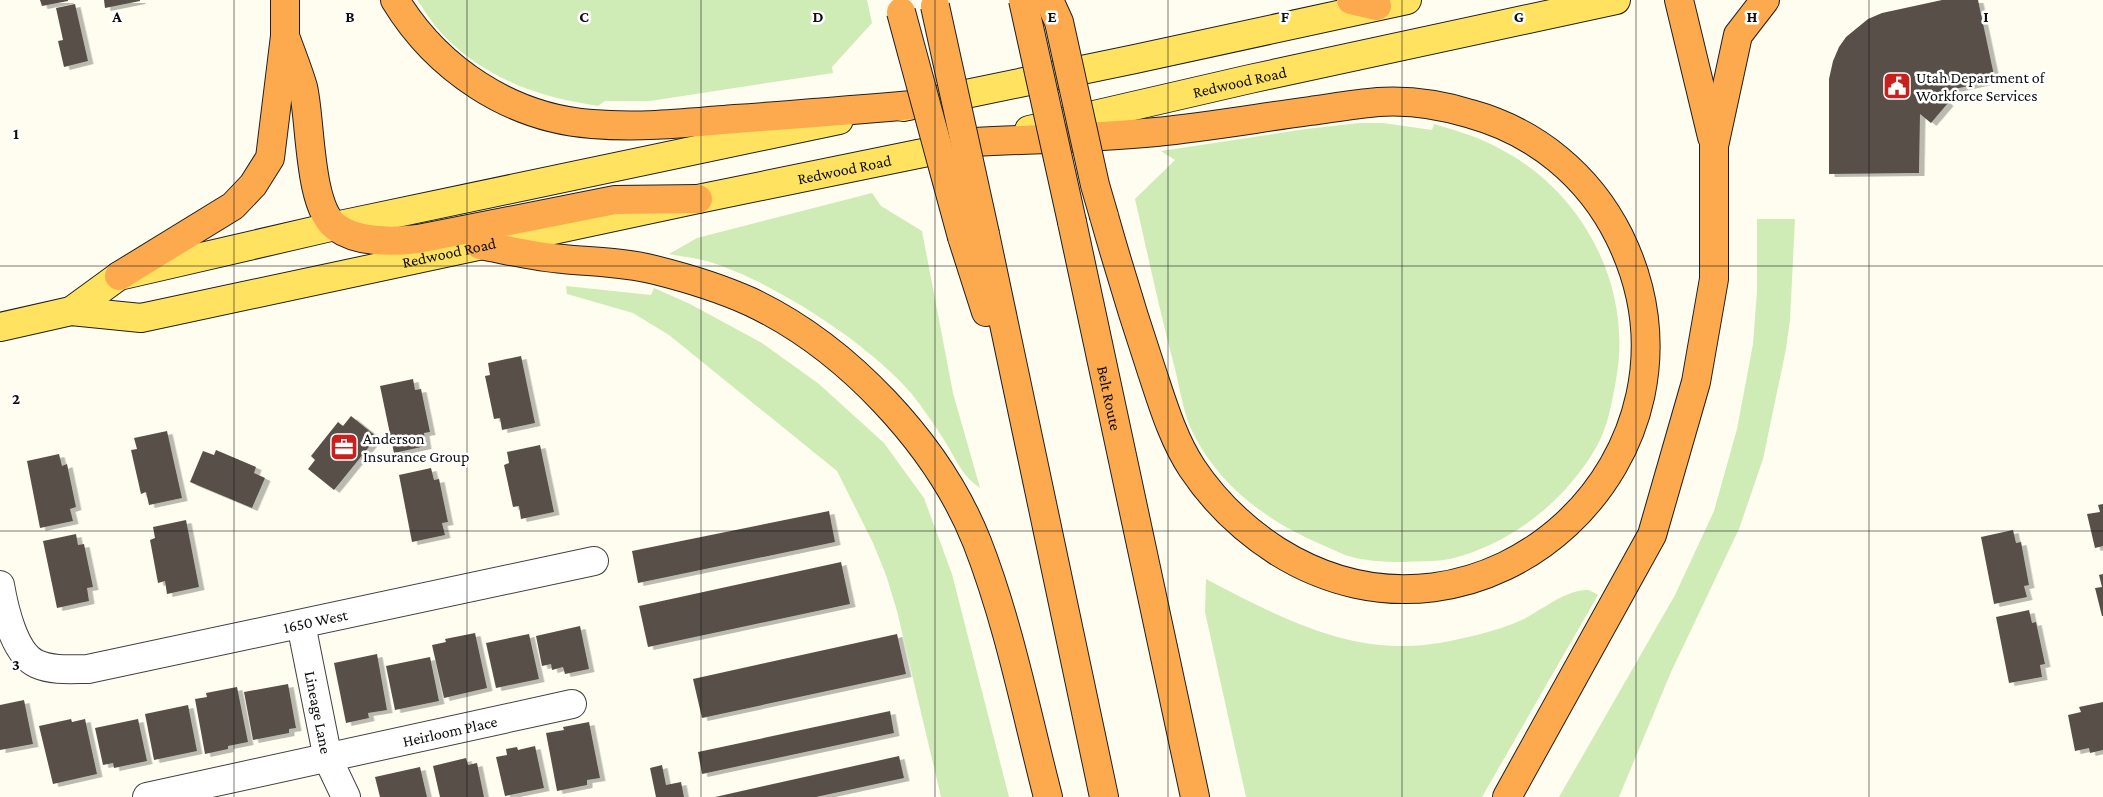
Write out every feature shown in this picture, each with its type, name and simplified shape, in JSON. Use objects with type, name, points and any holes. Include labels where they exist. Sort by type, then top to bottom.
[{"type":"highway","points":[[119,276],[226,211],[253,186],[270,158],[285,36],[285,0]]},
{"type":"highway","points":[[395,0],[417,33],[436,52],[477,85],[498,98],[520,107],[568,121],[590,124],[647,126],[912,105]]},
{"type":"highway","name":"Belt Route","points":[[1023,0],[1195,797]]},
{"type":"highway","points":[[975,142],[1155,132],[1381,102],[1439,106],[1498,122],[1551,152],[1573,171],[1612,222],[1626,250],[1638,282],[1644,308],[1646,340],[1641,396],[1634,422],[1608,475],[1569,523],[1519,559],[1489,573],[1458,583],[1396,589],[1329,578],[1298,564],[1264,542],[1212,498],[1188,463],[1171,427],[1127,296],[1095,185],[1059,22],[1049,0]]},
{"type":"highway","points":[[1351,0],[1377,6]]},
{"type":"highway","points":[[1679,0],[1714,146]]},
{"type":"highway","points":[[1506,797],[1652,535],[1696,382],[1714,279],[1714,146],[1738,35],[1765,0]]},
{"type":"highway","points":[[935,3],[973,235]]},
{"type":"highway","points":[[900,6],[973,235],[1032,454],[1104,797]]},
{"type":"highway","points":[[285,36],[303,88],[319,195],[324,211],[335,226],[354,236],[398,241],[615,200],[698,198]]},
{"type":"highway","points":[[480,245],[561,259],[632,265],[654,269],[710,286],[751,302],[790,325],[822,346],[854,372],[909,428],[934,463],[976,540],[998,601],[1048,797]]},
{"type":"main road","name":"Redwood Road","points":[[71,311],[119,276],[335,226],[1125,61],[1407,0]]},
{"type":"main road","name":"Redwood Road","points":[[0,327],[71,311],[141,318],[698,198],[975,142],[1250,79],[1616,0]]},
{"type":"street","name":"1650 West","points":[[0,585],[10,628],[18,643],[36,664],[50,668],[88,669],[594,561]]},
{"type":"street","name":"Lineage Lane","points":[[301,624],[328,759],[346,797]]},
{"type":"street","name":"Heirloom Place","points":[[147,797],[328,759],[572,704]]},
{"type":"green space","points":[[417,0],[867,0],[872,23],[832,67],[833,73],[650,101],[605,101],[598,106],[531,90],[487,69],[448,40],[434,25]]},
{"type":"green space","points":[[1359,123],[1383,123],[1432,130],[1434,124],[1487,142],[1533,170],[1558,193],[1580,219],[1597,248],[1609,279],[1617,312],[1619,346],[1616,380],[1611,405],[1601,438],[1584,466],[1554,501],[1517,530],[1476,551],[1454,558],[1435,561],[1388,562],[1366,560],[1345,555],[1280,524],[1247,500],[1217,471],[1194,435],[1185,411],[1135,199],[1175,160],[1161,151]]},
{"type":"green space","points":[[872,193],[881,206],[922,231],[953,393],[980,488],[964,473],[934,424],[911,393],[893,374],[846,336],[792,300],[738,272],[708,261],[669,254],[697,238]]},
{"type":"green space","points":[[1757,219],[1795,219],[1790,320],[1786,349],[1763,459],[1739,529],[1671,672],[1619,797],[1559,797],[1675,595],[1714,511],[1737,429],[1753,344],[1757,291]]},
{"type":"green space","points":[[566,286],[651,295],[654,288],[690,304],[762,343],[819,384],[884,443],[924,498],[952,574],[1009,797],[941,797],[897,611],[886,575],[873,543],[837,471],[669,335],[633,313],[567,294]]},
{"type":"green space","points":[[1206,579],[1275,614],[1323,633],[1372,644],[1398,646],[1428,645],[1477,635],[1500,628],[1524,619],[1577,591],[1587,590],[1598,595],[1482,797],[1246,797],[1205,612]]},
{"type":"building","points":[[40,0],[68,0],[68,1],[42,6]]},
{"type":"building","points":[[104,0],[140,0],[140,1],[105,8]]},
{"type":"building","name":"Utah Department of Workforce Services","points":[[1942,0],[1978,0],[1995,80],[1937,93],[1948,103],[1931,123],[1920,114],[1919,173],[1829,174],[1829,79],[1833,61],[1839,47],[1846,37],[1868,19],[1882,13]]},
{"type":"building","points":[[75,4],[88,61],[64,67],[58,41],[63,40],[56,8]]},
{"type":"building","points":[[521,356],[535,423],[502,430],[500,418],[494,419],[485,376],[490,375],[488,363]]},
{"type":"building","points":[[413,379],[415,390],[421,389],[430,432],[424,433],[426,446],[394,453],[380,386]]},
{"type":"building","name":"Anderson Insurance Group","points":[[351,416],[377,437],[334,490],[308,469],[315,460],[311,456],[338,422],[343,426]]},
{"type":"building","points":[[167,431],[182,498],[149,505],[146,492],[141,494],[131,450],[137,449],[134,438]]},
{"type":"building","points":[[540,445],[554,512],[521,519],[519,506],[513,507],[504,465],[509,463],[507,452]]},
{"type":"building","points":[[216,450],[256,467],[254,473],[265,478],[252,508],[190,482],[203,451],[214,455]]},
{"type":"building","points":[[59,454],[62,466],[67,464],[76,507],[70,509],[73,521],[40,528],[27,461]]},
{"type":"building","points":[[431,468],[434,480],[439,479],[448,522],[442,523],[445,535],[412,542],[399,475]]},
{"type":"building","points":[[2103,504],[2103,546],[2095,548],[2087,514],[2100,512],[2098,505]]},
{"type":"building","points":[[829,511],[835,542],[638,583],[632,551]]},
{"type":"building","points":[[186,520],[199,587],[167,594],[165,581],[158,583],[150,540],[155,538],[153,527]]},
{"type":"building","points":[[2013,530],[2016,543],[2021,542],[2029,585],[2024,586],[2027,597],[1994,604],[1981,537]]},
{"type":"building","points":[[76,534],[78,545],[84,544],[93,587],[87,588],[89,601],[57,608],[43,541]]},
{"type":"building","points":[[841,562],[850,604],[648,647],[639,606]]},
{"type":"building","points":[[2103,574],[2102,616],[2095,588],[2102,587],[2099,575]]},
{"type":"building","points":[[2029,610],[2032,623],[2036,622],[2045,664],[2040,665],[2042,677],[2009,683],[1996,617]]},
{"type":"building","points":[[580,626],[589,669],[565,674],[563,667],[552,670],[551,664],[542,666],[536,636]]},
{"type":"building","points":[[475,633],[487,688],[444,698],[432,645],[446,642],[445,639]]},
{"type":"building","points":[[529,634],[539,679],[496,688],[486,643]]},
{"type":"building","points":[[897,634],[906,674],[702,718],[693,679]]},
{"type":"building","points":[[377,654],[387,710],[368,713],[369,718],[346,723],[334,663]]},
{"type":"building","points":[[430,657],[439,701],[395,710],[386,666]]},
{"type":"building","points":[[288,684],[296,728],[289,729],[289,733],[253,740],[244,692]]},
{"type":"building","points":[[237,687],[248,742],[228,746],[228,749],[205,754],[195,699],[207,697],[206,693]]},
{"type":"building","points":[[24,700],[33,744],[0,750],[0,705]]},
{"type":"building","points":[[2103,702],[2103,750],[2090,753],[2089,748],[2075,751],[2068,715],[2081,712],[2079,707]]},
{"type":"building","points":[[188,705],[197,751],[154,760],[145,714]]},
{"type":"building","points":[[890,711],[894,733],[702,774],[698,752]]},
{"type":"building","points":[[71,719],[72,722],[85,719],[97,774],[53,784],[39,726]]},
{"type":"building","points":[[138,719],[147,761],[114,768],[113,763],[103,765],[95,728]]},
{"type":"building","points":[[589,722],[600,778],[587,780],[587,785],[557,791],[546,733],[564,730],[563,727]]},
{"type":"building","points":[[535,746],[544,788],[505,796],[496,757],[507,755],[506,749],[517,747],[518,750]]},
{"type":"building","points":[[899,756],[904,778],[816,797],[715,797]]},
{"type":"building","points":[[466,758],[468,765],[477,763],[484,797],[440,797],[433,766]]},
{"type":"building","points":[[662,765],[666,785],[681,782],[684,797],[656,797],[650,768]]},
{"type":"building","points":[[420,767],[427,797],[380,797],[375,777]]},
{"type":"place","name":"Utah Department of Workforce Services","points":[[1897,86]]},
{"type":"place","name":"Anderson Insurance Group","points":[[344,447]]}]
